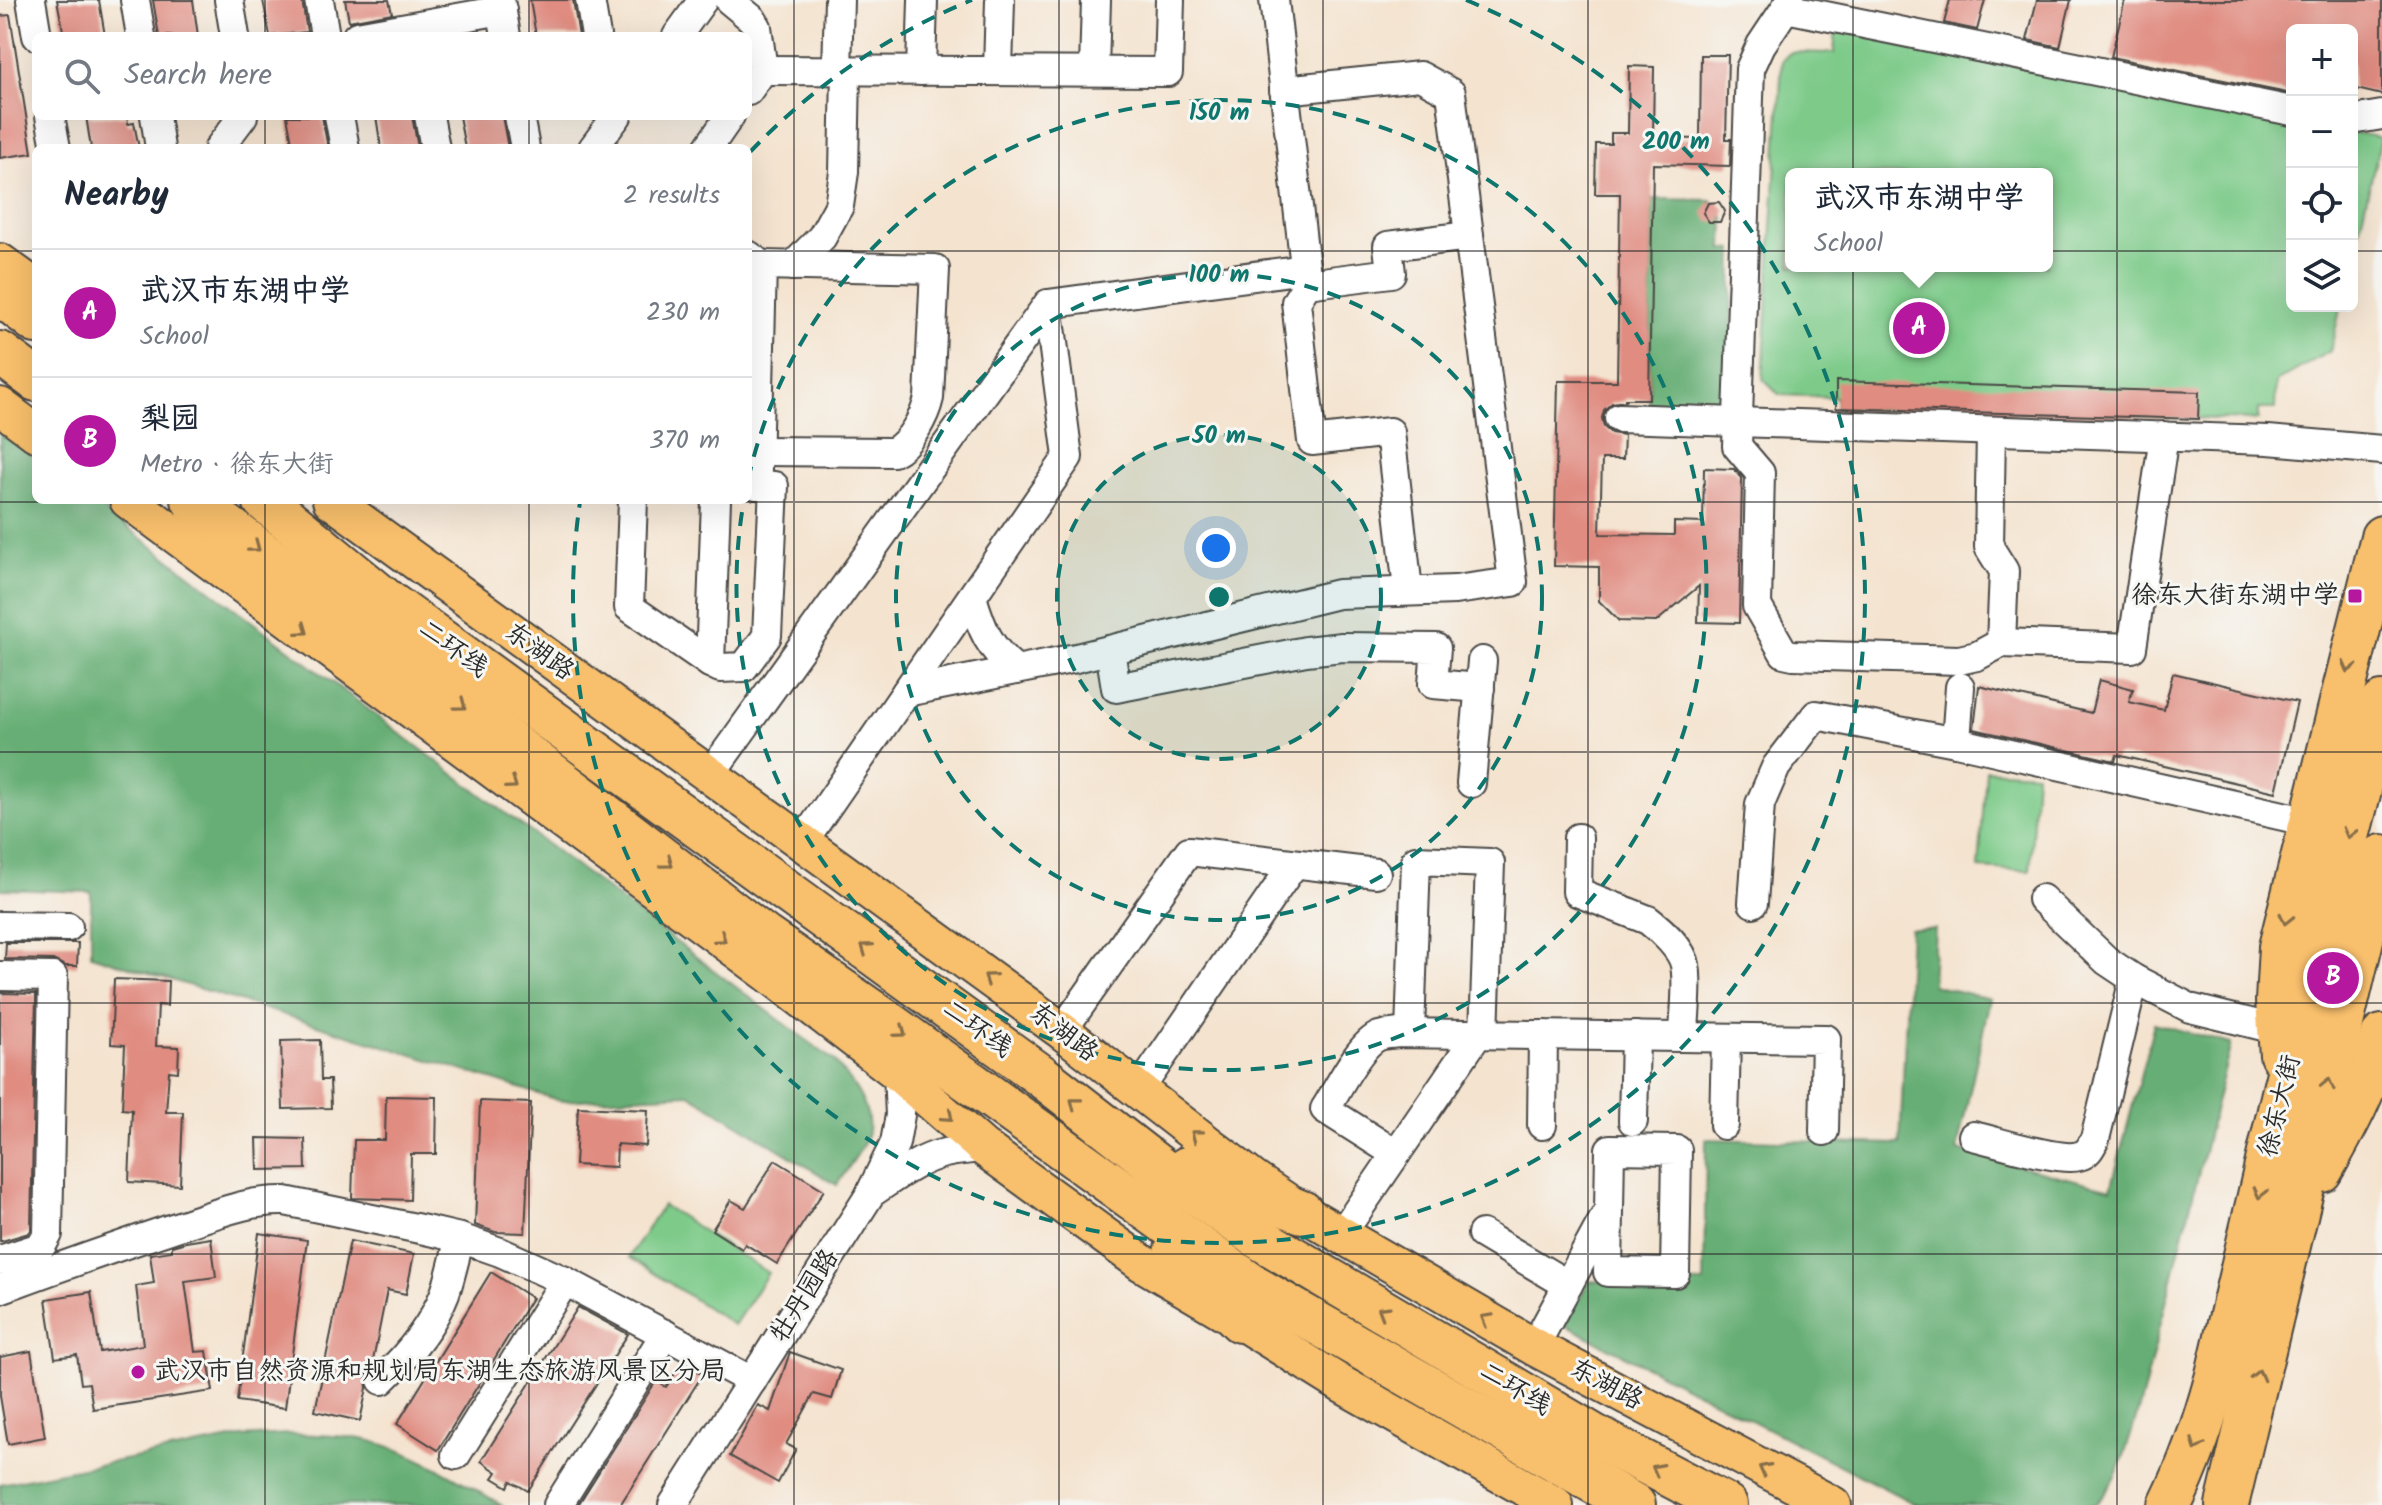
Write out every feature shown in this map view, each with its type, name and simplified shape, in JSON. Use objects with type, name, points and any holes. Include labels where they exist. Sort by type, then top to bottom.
[{"type":"highway","points":[[0,294],[32,319]]},
{"type":"highway","points":[[0,353],[32,377]]},
{"type":"highway","name":"二环线","points":[[198,504],[765,937],[1256,1288],[1634,1505]]},
{"type":"highway","name":"二环线","points":[[269,504],[388,602],[1027,1066],[1129,1146],[1261,1239],[1593,1435],[1726,1505]]},
{"type":"highway","points":[[2284,1089],[2277,1001],[2280,947],[2382,537]]},
{"type":"highway","name":"徐东大街","points":[[2170,1505],[2203,1426],[2382,703]]},
{"type":"highway","name":"徐东大街","points":[[2227,1505],[2382,856]]},
{"type":"highway","points":[[2297,1214],[2355,1111],[2374,1067],[2382,1036]]},
{"type":"highway","points":[[1129,1146],[1302,1212]]},
{"type":"highway","points":[[1102,1178],[1240,1321]]},
{"type":"main road","points":[[0,262],[32,285]]},
{"type":"main road","points":[[0,406],[32,430]]},
{"type":"main road","points":[[133,504],[769,974],[898,1073],[984,1148],[1142,1263],[1341,1384],[1555,1505]]},
{"type":"main road","name":"东湖路","points":[[342,504],[370,514],[709,776],[1062,1031],[1253,1179],[1302,1212],[1534,1347],[1833,1505]]},
{"type":"street","points":[[31,0],[36,32]]},
{"type":"street","points":[[135,0],[140,32]]},
{"type":"street","points":[[229,0],[234,32]]},
{"type":"street","points":[[319,0],[324,32]]},
{"type":"street","points":[[590,0],[595,32]]},
{"type":"street","points":[[680,32],[703,0]]},
{"type":"street","points":[[729,0],[757,27],[756,80],[842,71],[1168,72],[1170,0]]},
{"type":"street","points":[[793,266],[822,237],[839,206],[844,172],[839,0]]},
{"type":"street","points":[[921,71],[923,0]]},
{"type":"street","points":[[998,70],[1000,0]]},
{"type":"street","points":[[1094,70],[1096,0]]},
{"type":"street","points":[[1274,0],[1306,276],[1296,302],[1312,441],[1390,432],[1408,590]]},
{"type":"street","points":[[2164,436],[2132,648],[2001,643],[1977,656],[1959,660],[1784,653],[1757,606],[1760,473],[1737,446],[1750,69],[1754,56],[1788,4],[2286,110]]},
{"type":"street","points":[[372,32],[412,21],[503,15]]},
{"type":"street","points":[[906,692],[1110,650],[1338,594],[1455,590],[1513,582],[1451,93],[1420,76],[1284,90]]},
{"type":"street","points":[[2358,119],[2382,115]]},
{"type":"street","points":[[51,120],[55,144]]},
{"type":"street","points":[[156,120],[159,144]]},
{"type":"street","points":[[222,144],[240,120]]},
{"type":"street","points":[[340,120],[344,144]]},
{"type":"street","points":[[430,120],[434,144]]},
{"type":"street","points":[[520,120],[524,144]]},
{"type":"street","points":[[596,144],[614,120]]},
{"type":"street","points":[[711,144],[727,120]]},
{"type":"street","points":[[709,776],[1048,304],[1306,276],[1391,273],[1388,246],[1469,236]]},
{"type":"street","points":[[633,504],[629,607],[710,663],[720,668],[744,667],[767,636],[774,486],[752,485],[757,451],[755,260],[793,266],[935,269],[929,398],[926,411],[901,448],[893,452],[757,451]]},
{"type":"street","points":[[802,843],[1068,457],[1048,304]]},
{"type":"street","points":[[1619,418],[2268,440],[2382,450]]},
{"type":"street","points":[[1991,431],[1989,547],[2004,571],[2001,643]]},
{"type":"street","points":[[710,663],[716,504]]},
{"type":"street","points":[[972,597],[988,642],[1016,670]]},
{"type":"street","points":[[1110,650],[1116,688],[1306,651],[1380,646],[1436,648],[1433,684],[1481,675],[1471,783]]},
{"type":"street","points":[[1956,742],[1960,687]]},
{"type":"street","points":[[1753,903],[1760,804],[1776,767],[1816,715],[1956,742],[2310,822]]},
{"type":"street","points":[[1578,838],[1577,892],[1648,920],[1657,926],[1681,955],[1685,973],[1684,1037]]},
{"type":"street","points":[[1062,1031],[1189,851],[1376,873]]},
{"type":"street","points":[[1340,1236],[1481,1034],[1490,863],[1416,860],[1410,1033]]},
{"type":"street","points":[[1139,1090],[1294,864]]},
{"type":"street","points":[[2042,899],[2107,961],[2145,985],[2278,1024]]},
{"type":"street","points":[[0,926],[68,927]]},
{"type":"street","points":[[0,976],[53,977],[48,1234],[45,1242],[37,1248],[0,1260]]},
{"type":"street","points":[[1973,1136],[2064,1158],[2087,1152],[2095,1139],[2145,985]]},
{"type":"street","points":[[1396,1154],[1325,1109],[1370,1042],[1380,1035],[1410,1033],[1826,1039],[1824,1131]]},
{"type":"street","points":[[1542,1125],[1543,1035]]},
{"type":"street","points":[[1633,1121],[1635,1036]]},
{"type":"street","points":[[1724,1125],[1726,1038]]},
{"type":"street","points":[[871,1193],[895,1143],[900,1115],[898,1073]]},
{"type":"street","name":"牡丹园路","points":[[673,1505],[871,1193],[932,1157],[984,1148]]},
{"type":"street","points":[[1534,1347],[1609,1209],[1610,1149],[1677,1150],[1675,1273],[1608,1272],[1609,1209]]},
{"type":"street","points":[[0,1289],[89,1255],[237,1206],[269,1200],[306,1204],[460,1238],[500,1252],[565,1281],[752,1381]]},
{"type":"street","points":[[1482,1234],[1568,1285]]},
{"type":"street","points":[[382,1380],[418,1341],[434,1316],[445,1293],[460,1238]]},
{"type":"street","points":[[456,1455],[565,1281]]},
{"type":"street","points":[[558,1505],[665,1334]]},
{"type":"green space","points":[[1836,28],[2286,119],[2286,312],[2340,312],[2330,351],[2276,382],[2275,409],[2258,409],[2258,420],[1836,409],[1836,397],[1779,395],[1763,379],[1782,60],[1791,52],[1834,53]]},
{"type":"green space","points":[[2358,133],[2381,138],[2358,235]]},
{"type":"green space","points":[[1652,199],[1711,200],[1724,217],[1723,249],[1733,250],[1730,394],[1713,408],[1649,407]]},
{"type":"green space","points":[[0,432],[32,456],[32,504],[96,504],[834,1061],[865,1108],[868,1130],[865,1141],[837,1185],[689,1094],[561,1101],[91,955],[91,892],[0,889]]},
{"type":"green space","points":[[1986,770],[2036,773],[2030,871],[1979,868]]},
{"type":"green space","points":[[1910,929],[1935,929],[1932,985],[1990,999],[1957,1150],[2111,1189],[2154,1023],[2231,1044],[2134,1425],[2111,1484],[2094,1505],[1917,1505],[1565,1325],[1589,1281],[1704,1283],[1706,1139],[1900,1144]]},
{"type":"green space","points":[[663,1205],[768,1273],[734,1325],[629,1257]]},
{"type":"green space","points":[[288,1434],[344,1437],[380,1443],[434,1466],[502,1505],[0,1505],[0,1484],[241,1437]]},
{"type":"building","points":[[57,0],[99,0],[104,32],[63,32]]},
{"type":"building","points":[[153,0],[193,0],[197,32],[158,32]]},
{"type":"building","points":[[263,0],[302,0],[307,32],[269,32]]},
{"type":"building","points":[[345,0],[389,0],[392,13],[349,21]]},
{"type":"building","points":[[530,0],[573,0],[578,32],[535,32]]},
{"type":"building","points":[[1950,0],[1985,0],[1977,30],[1944,23]]},
{"type":"building","points":[[2037,0],[2071,0],[2060,47],[2027,40]]},
{"type":"building","points":[[2125,0],[2382,0],[2382,95],[2358,89],[2358,24],[2286,24],[2286,93],[2111,57]]},
{"type":"building","points":[[10,15],[32,153],[0,158],[0,16]]},
{"type":"building","points":[[1701,55],[1728,55],[1726,139],[1731,139],[1730,166],[1653,164],[1649,399],[1625,399],[1612,403],[1604,410],[1604,427],[1611,433],[1624,435],[1623,459],[1602,459],[1600,534],[1674,535],[1674,522],[1703,523],[1704,468],[1734,469],[1742,478],[1739,623],[1698,622],[1699,586],[1656,622],[1619,621],[1599,601],[1599,567],[1554,566],[1558,381],[1617,381],[1620,194],[1595,194],[1596,144],[1611,144],[1611,133],[1628,133],[1629,66],[1654,67],[1653,138],[1700,139]]},
{"type":"building","points":[[87,120],[128,120],[128,124],[134,123],[138,144],[90,144]]},
{"type":"building","points":[[288,120],[323,120],[327,144],[292,144]]},
{"type":"building","points":[[377,120],[413,120],[417,144],[380,144]]},
{"type":"building","points":[[460,120],[503,120],[507,144],[464,144]]},
{"type":"building","points":[[1719,202],[1725,211],[1720,222],[1709,222],[1703,213],[1708,203]]},
{"type":"building","points":[[1836,381],[2199,392],[2198,419],[1836,408]]},
{"type":"building","points":[[2173,673],[2297,702],[2276,792],[2117,755],[2115,761],[1974,729],[1979,686],[2091,713],[2099,680],[2133,689],[2129,702],[2164,710]]},
{"type":"building","points":[[6,943],[78,943],[77,966],[65,966],[53,960],[5,959]]},
{"type":"building","points":[[114,979],[168,981],[167,1006],[158,1005],[156,1046],[179,1047],[178,1072],[169,1071],[166,1112],[183,1112],[180,1185],[129,1182],[132,1110],[122,1109],[125,1045],[111,1044]]},
{"type":"building","points":[[0,993],[36,994],[31,1230],[2,1241],[0,1241]]},
{"type":"building","points":[[320,1040],[321,1080],[330,1080],[331,1108],[283,1109],[281,1041]]},
{"type":"building","points":[[386,1096],[437,1097],[436,1154],[411,1154],[410,1200],[352,1198],[354,1140],[385,1140]]},
{"type":"building","points":[[480,1101],[531,1103],[525,1233],[495,1232],[475,1225]]},
{"type":"building","points":[[578,1107],[648,1110],[646,1146],[617,1144],[616,1167],[575,1165]]},
{"type":"building","points":[[257,1138],[305,1139],[306,1169],[258,1170]]},
{"type":"building","points":[[775,1160],[824,1190],[777,1264],[745,1244],[742,1249],[712,1230],[731,1200],[745,1208]]},
{"type":"building","points":[[259,1233],[307,1240],[285,1408],[237,1401]]},
{"type":"building","points":[[211,1238],[216,1277],[185,1281],[195,1352],[207,1351],[213,1391],[93,1409],[89,1383],[81,1384],[77,1355],[55,1358],[46,1299],[91,1292],[100,1352],[143,1345],[136,1286],[154,1283],[150,1254],[172,1251],[172,1246]]},
{"type":"building","points":[[350,1241],[414,1254],[406,1294],[387,1290],[372,1366],[366,1376],[367,1388],[360,1421],[315,1411]]},
{"type":"building","points":[[491,1272],[532,1298],[438,1450],[397,1424]]},
{"type":"building","points":[[578,1307],[628,1334],[528,1491],[511,1481],[508,1487],[493,1478],[497,1472],[481,1461]]},
{"type":"building","points":[[31,1351],[45,1437],[8,1444],[0,1396],[0,1357]]},
{"type":"building","points":[[790,1352],[841,1370],[832,1399],[814,1394],[786,1444],[796,1449],[778,1483],[730,1456],[758,1405],[770,1411]]},
{"type":"building","points":[[682,1363],[703,1374],[620,1505],[578,1505],[656,1381],[666,1387]]},
{"type":"place","name":"武汉市东湖中学","points":[[1919,328]]},
{"type":"place","name":"徐东大街东湖中学","points":[[2355,596]]},
{"type":"place","name":"梨园","points":[[2333,978]]},
{"type":"place","name":"武汉市自然资源和规划局东湖生态旅游风景区分局","points":[[138,1372]]}]
